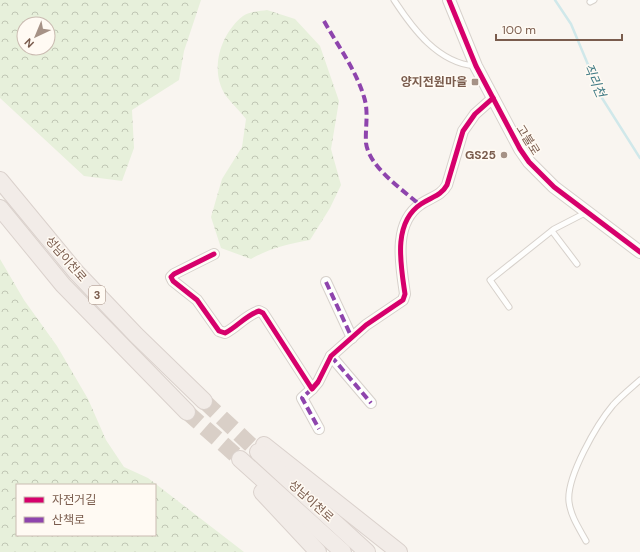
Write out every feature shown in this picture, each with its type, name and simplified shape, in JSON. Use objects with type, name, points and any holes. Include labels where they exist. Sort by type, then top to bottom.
[{"type":"highway","name":"성남이천로","points":[[0,180],[76,272],[136,335],[204,401]]},
{"type":"highway","name":"성남이천로","points":[[0,208],[63,285],[187,412]]},
{"type":"highway","name":"성남이천로","points":[[367,552],[260,448],[399,552]]},
{"type":"highway","name":"성남이천로","points":[[318,552],[238,461],[343,552]]},
{"type":"street","name":"고불로","points":[[449,0],[476,66],[520,148],[530,162],[554,187],[640,252]]},
{"type":"street","points":[[319,429],[302,398],[318,382],[331,356],[366,325],[403,300],[404,294],[400,251],[407,221],[420,205],[439,196],[443,192],[448,184],[463,131],[475,114],[493,98]]},
{"type":"street","points":[[214,254],[174,274],[171,277],[173,281],[197,300],[219,331],[225,333],[253,313],[259,311],[263,314],[312,389]]},
{"type":"street","points":[[326,282],[352,338]]},
{"type":"street","points":[[331,356],[371,403]]},
{"type":"lane","points":[[394,0],[420,36],[434,48],[450,59],[465,65],[476,66]]},
{"type":"lane","points":[[509,307],[490,280],[552,231],[564,223],[588,212]]},
{"type":"lane","points":[[552,231],[577,264]]},
{"type":"lane","points":[[586,541],[571,515],[568,500],[573,475],[595,430],[605,415],[614,404],[640,380]]},
{"type":"green space","points":[[0,0],[201,0],[184,51],[179,80],[132,110],[134,148],[122,181],[84,176],[0,98]]},
{"type":"green space","points":[[267,10],[295,19],[320,46],[339,101],[331,149],[341,185],[330,208],[310,240],[272,249],[251,259],[221,248],[211,217],[222,179],[242,147],[246,119],[226,96],[218,75],[218,64],[223,43],[235,24],[245,15]]},
{"type":"green space","points":[[0,259],[24,300],[57,346],[88,399],[106,440],[124,467],[148,478],[156,484],[16,484],[16,536],[156,536],[156,484],[244,552],[0,552]]},
{"type":"waterway","name":"직리천","points":[[555,0],[571,24],[602,98],[640,158]]},
{"type":"tunnel","points":[[204,401],[256,450]]},
{"type":"tunnel","points":[[187,412],[240,459]]},
{"type":"marked path","points":[[324,21],[352,68],[361,87],[367,114],[366,143],[368,152],[380,169],[420,205]]},
{"type":"marked path","points":[[326,282],[352,338]]},
{"type":"marked path","points":[[331,356],[371,403]]},
{"type":"marked path","points":[[312,389],[302,398],[319,429]]},
{"type":"cycle path","points":[[449,0],[476,66],[520,149],[529,162],[554,187],[640,252]]},
{"type":"cycle path","points":[[214,254],[174,274],[171,277],[173,281],[197,300],[219,331],[225,333],[254,313],[259,311],[263,313],[312,389],[318,382],[331,356],[366,325],[403,300],[405,294],[401,246],[402,233],[406,222],[412,212],[421,204],[445,189],[463,131],[475,114],[493,98]]},
{"type":"place","name":"양지전원마을","points":[[475,82]]},
{"type":"place","name":"GS25","points":[[504,155]]}]
